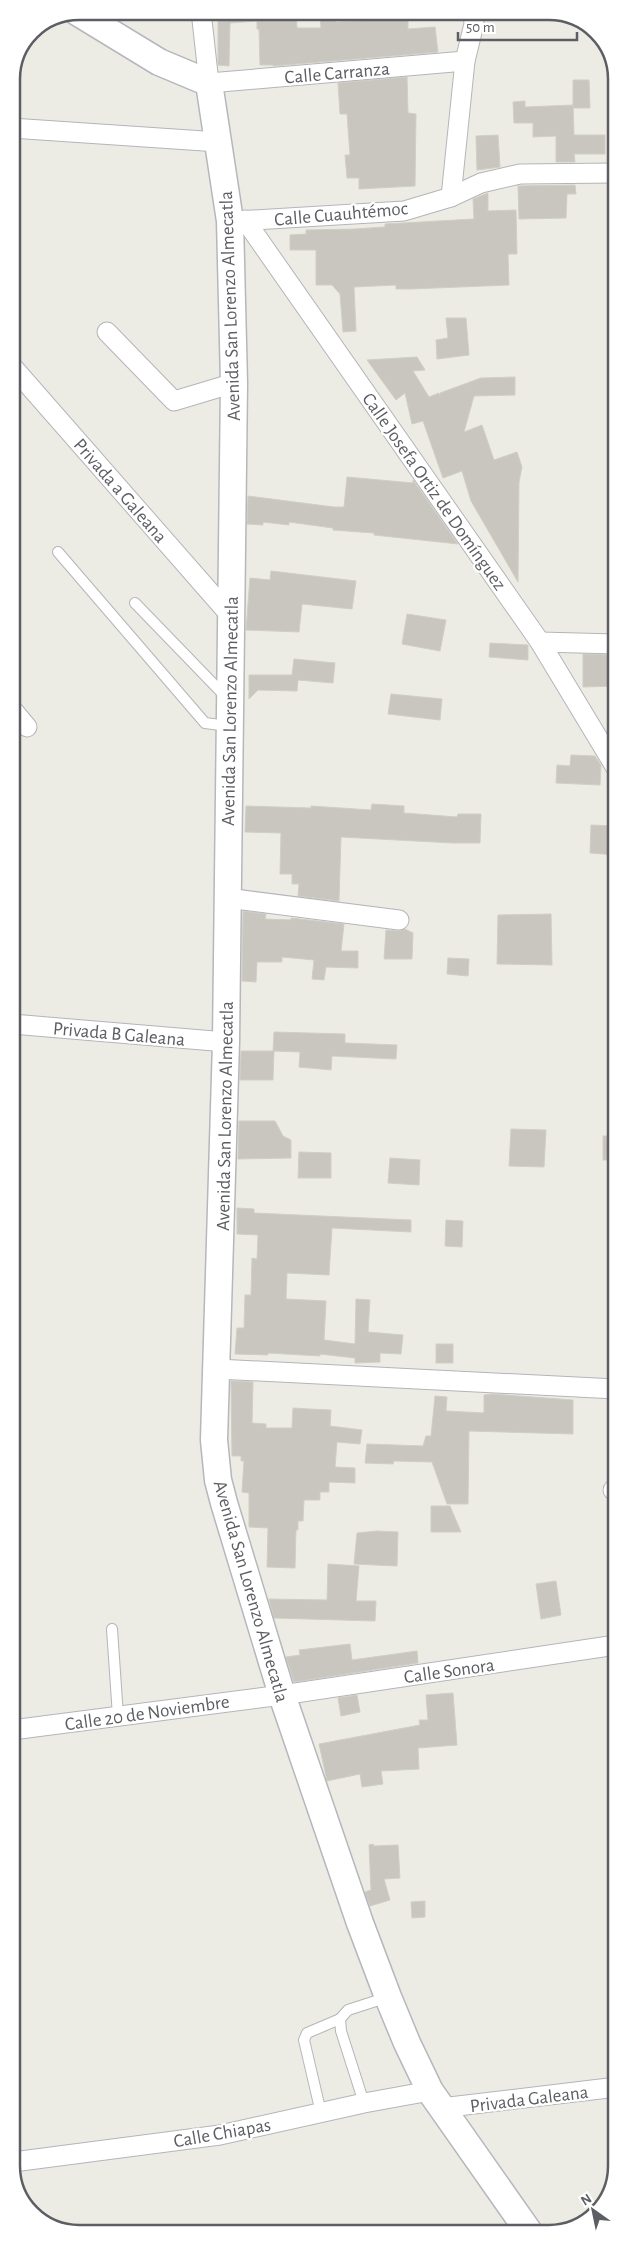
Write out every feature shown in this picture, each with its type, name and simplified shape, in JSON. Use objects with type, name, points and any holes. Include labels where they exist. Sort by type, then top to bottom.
[{"type":"main road","points":[[90,20],[159,62],[209,83]]},
{"type":"main road","name":"Avenida San Lorenzo Almecatla","points":[[209,83],[219,142],[238,221],[228,726],[226,1042],[214,1440],[218,1480],[282,1695],[360,1923],[388,1997],[407,2043],[436,2100],[525,2225]]},
{"type":"street","points":[[201,20],[209,83]]},
{"type":"street","points":[[451,197],[465,60],[474,20]]},
{"type":"street","name":"Calle Carranza","points":[[209,83],[465,60]]},
{"type":"street","points":[[20,129],[219,142]]},
{"type":"street","name":"Calle Cuauhtémoc","points":[[238,221],[404,211],[451,197],[480,182],[520,174],[608,173]]},
{"type":"street","name":"Calle Josefa Ortiz de Domínguez","points":[[238,221],[540,642],[608,755]]},
{"type":"street","points":[[107,332],[174,401],[234,383]]},
{"type":"street","name":"Privada a Galeana","points":[[20,374],[230,615]]},
{"type":"street","points":[[540,642],[608,644]]},
{"type":"street","points":[[20,719],[27,727]]},
{"type":"street","points":[[227,898],[399,920]]},
{"type":"street","name":"Privada B Galeana","points":[[20,1025],[226,1042]]},
{"type":"street","points":[[217,1369],[608,1389]]},
{"type":"street","name":"Calle Sonora","points":[[282,1695],[608,1646]]},
{"type":"street","name":"Calle 20 de Noviembre","points":[[20,1729],[282,1695]]},
{"type":"street","name":"Privada Galeana","points":[[436,2100],[608,2088]]},
{"type":"street","name":"Calle Chiapas","points":[[20,2161],[220,2135],[364,2103],[436,2100]]},
{"type":"lane","points":[[58,552],[205,723],[228,726]]},
{"type":"lane","points":[[135,603],[229,700]]},
{"type":"lane","points":[[112,1629],[118,1716]]},
{"type":"lane","points":[[321,2113],[304,2040],[308,2033],[340,2019],[348,2010],[388,1997]]},
{"type":"lane","points":[[340,2019],[341,2031],[364,2103]]},
{"type":"building","points":[[218,20],[296,20],[297,28],[321,28],[320,20],[336,20],[336,22],[408,20],[408,29],[435,27],[438,52],[273,66],[260,65],[257,21],[230,23],[229,66],[218,65]]},
{"type":"building","points":[[407,77],[408,113],[416,114],[415,186],[359,189],[359,178],[347,178],[345,155],[350,155],[347,114],[340,114],[338,83]]},
{"type":"building","points":[[573,80],[589,80],[590,108],[573,108]]},
{"type":"building","points":[[525,101],[525,107],[573,105],[574,135],[605,135],[605,154],[574,154],[575,162],[556,162],[556,136],[533,137],[533,123],[514,123],[513,102]]},
{"type":"building","points":[[498,135],[500,167],[477,170],[476,136]]},
{"type":"building","points":[[575,185],[576,194],[567,194],[566,218],[519,219],[518,186]]},
{"type":"building","points":[[488,193],[488,211],[516,210],[517,254],[508,254],[509,285],[411,289],[396,289],[396,285],[354,287],[356,331],[343,332],[340,294],[332,285],[316,285],[316,250],[290,250],[290,235],[306,234],[306,230],[385,227],[385,224],[474,219],[473,199]]},
{"type":"building","points":[[446,318],[466,318],[469,355],[437,359],[436,340],[448,338]]},
{"type":"building","points":[[417,357],[425,370],[413,371],[429,397],[439,393],[440,396],[440,393],[481,378],[515,377],[515,395],[474,396],[464,432],[482,425],[494,460],[517,452],[522,467],[519,482],[518,582],[471,501],[462,471],[443,478],[423,421],[412,424],[405,393],[396,400],[367,360]]},
{"type":"building","points":[[347,477],[413,483],[413,480],[458,544],[374,535],[374,533],[333,530],[333,528],[289,522],[289,525],[263,522],[263,525],[247,524],[248,496],[344,507]]},
{"type":"building","points":[[271,571],[356,581],[352,609],[302,604],[299,632],[246,630],[250,578],[270,580]]},
{"type":"building","points":[[407,614],[446,620],[440,651],[402,644]]},
{"type":"building","points":[[490,643],[528,645],[528,660],[489,657]]},
{"type":"building","points":[[583,654],[608,655],[608,686],[583,687]]},
{"type":"building","points":[[294,659],[335,663],[333,683],[298,680],[297,691],[258,690],[249,699],[249,675],[292,675]]},
{"type":"building","points":[[391,694],[442,699],[440,720],[388,714]]},
{"type":"building","points":[[571,755],[595,756],[601,765],[600,785],[556,783],[557,765],[570,766]]},
{"type":"building","points":[[372,804],[404,806],[404,813],[457,817],[458,814],[481,814],[480,843],[341,837],[339,901],[298,896],[299,884],[292,884],[292,874],[280,874],[281,833],[245,832],[246,806],[311,808],[311,806],[371,810]]},
{"type":"building","points":[[591,825],[608,826],[608,854],[590,853]]},
{"type":"building","points":[[243,911],[266,914],[265,919],[291,920],[291,918],[344,924],[341,951],[358,951],[358,968],[326,967],[324,980],[312,979],[314,960],[282,957],[282,962],[257,962],[256,982],[242,981]]},
{"type":"building","points":[[551,914],[552,965],[497,964],[498,915]]},
{"type":"building","points":[[405,929],[413,933],[412,959],[384,959],[386,930],[398,931]]},
{"type":"building","points":[[448,958],[469,959],[468,976],[447,974]]},
{"type":"building","points":[[274,1032],[345,1034],[345,1043],[397,1045],[396,1059],[332,1056],[331,1070],[299,1067],[300,1052],[274,1051],[273,1080],[240,1080],[241,1051],[273,1051]]},
{"type":"building","points":[[239,1121],[275,1121],[283,1136],[291,1140],[291,1158],[238,1159]]},
{"type":"building","points":[[511,1129],[546,1130],[544,1167],[509,1166]]},
{"type":"building","points":[[603,1136],[608,1136],[608,1160],[603,1160]]},
{"type":"building","points":[[299,1152],[331,1153],[331,1178],[298,1178]]},
{"type":"building","points":[[390,1158],[420,1160],[419,1185],[388,1183]]},
{"type":"building","points":[[237,1208],[254,1209],[254,1213],[411,1220],[411,1232],[332,1228],[329,1275],[287,1273],[286,1299],[326,1301],[324,1340],[355,1344],[356,1299],[370,1300],[368,1332],[403,1335],[401,1354],[380,1353],[380,1362],[355,1363],[355,1358],[320,1354],[320,1356],[268,1353],[268,1355],[235,1354],[237,1328],[244,1328],[245,1295],[251,1295],[252,1258],[257,1259],[258,1235],[237,1234]]},
{"type":"building","points":[[446,1220],[463,1221],[462,1247],[445,1246]]},
{"type":"building","points":[[436,1344],[453,1344],[453,1363],[436,1363]]},
{"type":"building","points":[[231,1381],[253,1382],[252,1423],[266,1424],[266,1428],[292,1428],[293,1408],[331,1410],[330,1426],[362,1430],[360,1444],[337,1442],[335,1467],[355,1468],[355,1483],[329,1482],[329,1492],[320,1492],[320,1500],[304,1500],[303,1521],[298,1521],[298,1530],[296,1530],[295,1568],[267,1567],[268,1528],[249,1527],[249,1493],[242,1492],[244,1461],[241,1461],[241,1456],[232,1456]]},
{"type":"building","points":[[484,1395],[573,1400],[573,1434],[469,1431],[468,1504],[447,1504],[432,1462],[394,1461],[393,1464],[365,1463],[367,1444],[423,1446],[426,1436],[431,1436],[435,1396],[447,1397],[446,1411],[484,1413]]},
{"type":"building","points":[[431,1506],[450,1506],[461,1532],[431,1532]]},
{"type":"building","points":[[377,1531],[398,1532],[397,1566],[354,1564],[357,1533]]},
{"type":"building","points":[[328,1564],[359,1566],[356,1601],[376,1601],[375,1621],[274,1618],[269,1599],[327,1600]]},
{"type":"building","points":[[556,1581],[561,1615],[541,1619],[536,1584]]},
{"type":"building","points":[[350,1644],[352,1660],[417,1651],[418,1663],[294,1682],[286,1657],[300,1655],[299,1650]]},
{"type":"building","points":[[453,1693],[457,1745],[418,1748],[419,1769],[381,1771],[383,1784],[362,1787],[360,1774],[327,1781],[319,1744],[420,1725],[419,1720],[428,1720],[426,1695]]},
{"type":"building","points":[[357,1695],[360,1712],[341,1716],[338,1698]]},
{"type":"building","points":[[373,1844],[374,1846],[398,1845],[400,1878],[384,1879],[390,1900],[370,1906],[365,1892],[371,1890],[369,1845]]},
{"type":"building","points":[[425,1901],[425,1917],[412,1918],[411,1902]]}]
